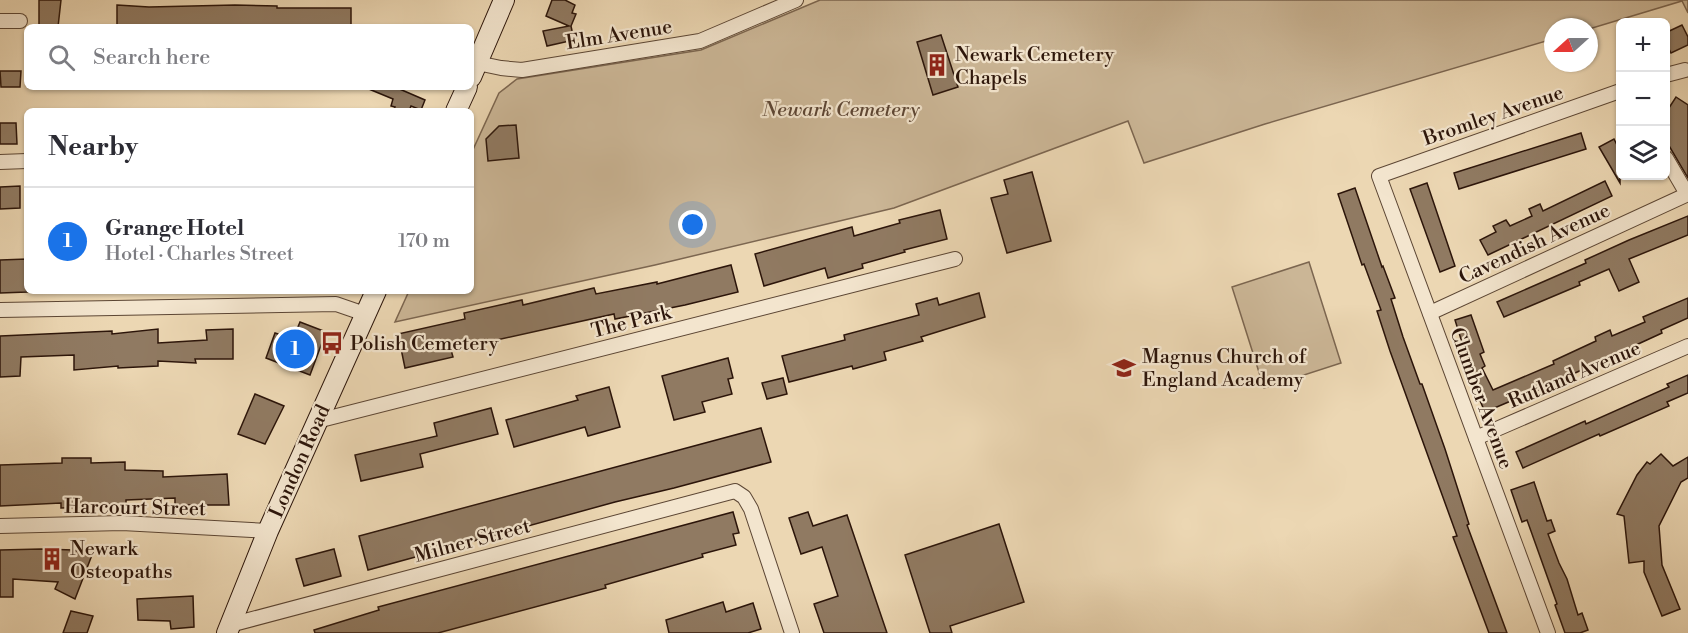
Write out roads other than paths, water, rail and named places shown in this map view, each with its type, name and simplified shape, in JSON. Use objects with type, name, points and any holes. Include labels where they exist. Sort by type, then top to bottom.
[{"type":"main road","points":[[474,70],[504,0]]},
{"type":"main road","points":[[457,108],[465,90]]},
{"type":"main road","name":"London Road","points":[[228,629],[268,531],[375,294]]},
{"type":"street","name":"Elm Avenue","points":[[474,70],[501,68],[522,70],[700,41],[796,0]]},
{"type":"street","points":[[0,21],[20,21]]},
{"type":"street","points":[[1670,74],[1684,70]]},
{"type":"street","name":"Bromley Avenue","points":[[1379,176],[1616,92]]},
{"type":"street","points":[[0,162],[24,161]]},
{"type":"street","points":[[1670,166],[1688,194]]},
{"type":"street","name":"Clumber Avenue","points":[[1379,176],[1548,633]]},
{"type":"street","name":"Cavendish Avenue","points":[[1430,313],[1688,194]]},
{"type":"street","name":"The Park","points":[[317,421],[955,259]]},
{"type":"street","points":[[0,310],[336,304],[365,314]]},
{"type":"street","name":"Rutland Avenue","points":[[1476,438],[1688,346]]},
{"type":"street","name":"Milner Street","points":[[228,629],[735,491],[744,497],[751,509],[792,633]]},
{"type":"street","name":"Harcourt Street","points":[[0,526],[122,523],[268,531]]},
{"type":"place","name":"Newark Cemetery Chapels","points":[[937,65]]},
{"type":"place","name":"Polish Cemetery","points":[[332,343]]},
{"type":"place","name":"Grange Hotel","points":[[295,349]]},
{"type":"place","name":"Magnus Church of England Academy","points":[[1124,368]]},
{"type":"place","name":"Newark Osteopaths","points":[[52,559]]},
{"type":"park label","name":"Newark Cemetery","points":[[841,109]]}]
